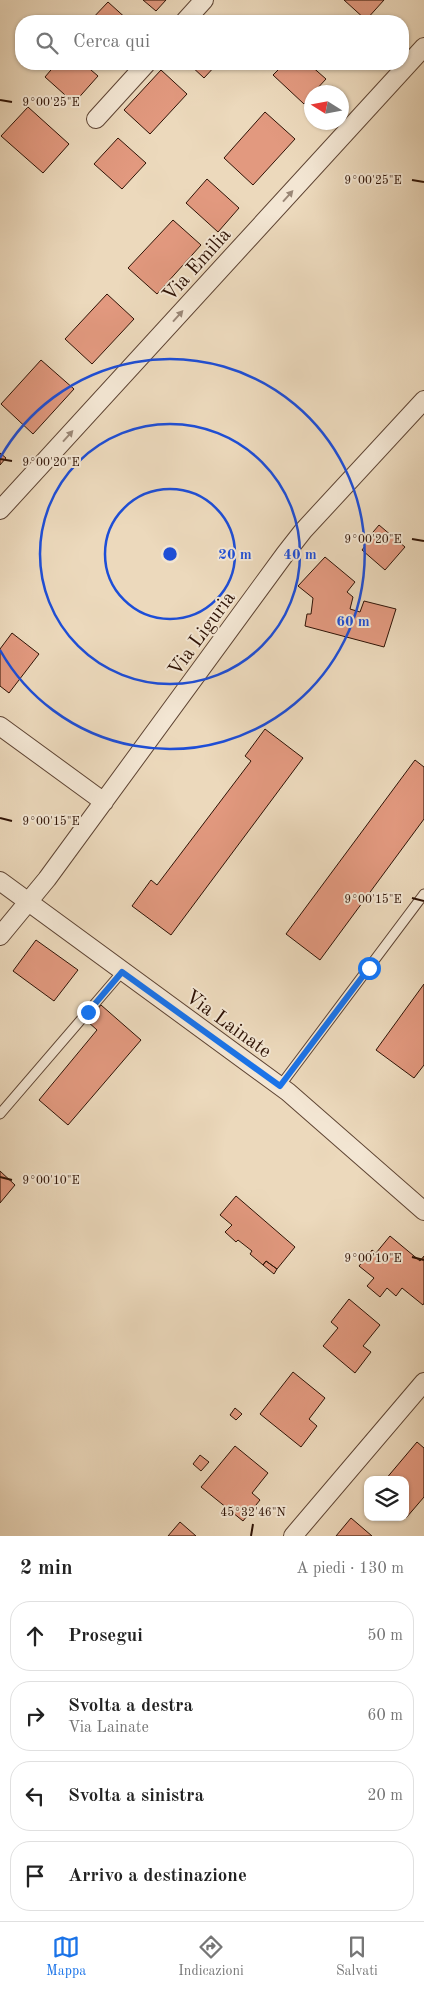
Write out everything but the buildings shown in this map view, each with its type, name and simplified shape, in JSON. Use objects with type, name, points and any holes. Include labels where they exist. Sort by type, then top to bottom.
[{"type":"street","points":[[190,15],[204,0]]},
{"type":"street","name":"Via Emilia","points":[[409,63],[424,47]]},
{"type":"street","points":[[96,119],[141,70]]},
{"type":"street","name":"Via Emilia","points":[[0,510],[403,70]]},
{"type":"street","name":"Via Liguria","points":[[0,936],[104,802],[297,539],[424,400]]},
{"type":"street","points":[[0,726],[104,802]]},
{"type":"street","name":"Via Lainate","points":[[0,881],[280,1086],[424,1211]]},
{"type":"street","points":[[293,1536],[424,1382]]},
{"type":"lane","points":[[280,1086],[424,894]]},
{"type":"lane","points":[[0,1114],[122,972]]},
{"type":"route","points":[[88,1012],[122,972],[280,1086],[369,968]]}]
